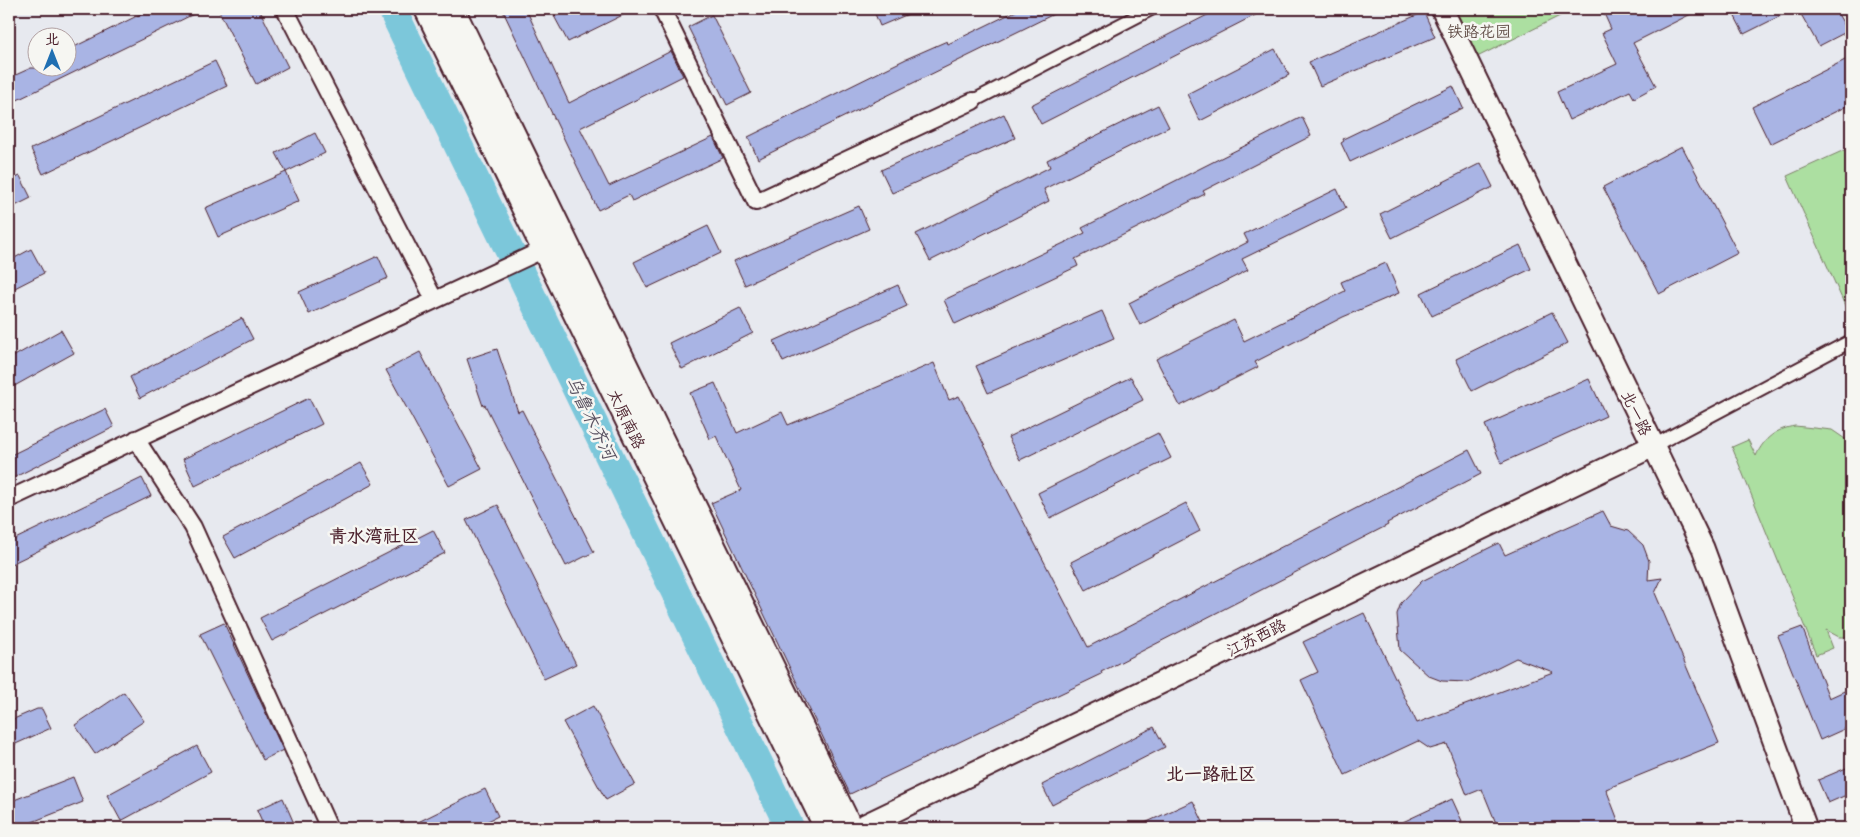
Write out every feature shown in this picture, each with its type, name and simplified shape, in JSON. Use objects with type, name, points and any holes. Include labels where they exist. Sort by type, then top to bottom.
[{"type":"main road","name":"太原南路","points":[[427,9],[827,828]]},
{"type":"main road","points":[[452,9],[545,248],[850,828]]},
{"type":"street","points":[[285,9],[434,299]]},
{"type":"street","points":[[662,9],[756,202],[973,101],[1151,9]]},
{"type":"street","name":"北一路","points":[[1442,9],[1703,548],[1806,828]]},
{"type":"street","points":[[9,499],[545,248]]},
{"type":"street","points":[[1653,446],[1851,341]]},
{"type":"street","points":[[136,439],[193,528],[329,828]]},
{"type":"street","name":"江苏西路","points":[[859,828],[1653,446]]},
{"type":"green space","name":"铁路花园","points":[[1442,9],[1574,9],[1467,62]]},
{"type":"green space","points":[[1840,9],[1851,9],[1851,31]]},
{"type":"green space","points":[[1851,147],[1851,319],[1787,176]]},
{"type":"green space","points":[[1795,426],[1832,430],[1851,443],[1851,637],[1839,637],[1826,630],[1833,648],[1816,655],[1732,447],[1748,440],[1756,456],[1771,435],[1782,429]]},
{"type":"building","points":[[151,9],[204,9],[78,70],[78,45]]},
{"type":"building","points":[[218,9],[259,9],[288,67],[256,84]]},
{"type":"building","points":[[502,9],[526,9],[569,103],[671,51],[683,76],[580,128],[609,186],[713,137],[723,158],[632,201],[629,195],[598,210]]},
{"type":"building","points":[[569,9],[635,9],[568,42],[554,16]]},
{"type":"building","points":[[873,9],[920,9],[880,26]]},
{"type":"building","points":[[1020,9],[1064,9],[758,159],[748,137],[906,59],[947,41],[948,44]]},
{"type":"building","points":[[1219,9],[1267,9],[1041,124],[1031,105]]},
{"type":"building","points":[[1602,9],[1701,9],[1633,43],[1656,86],[1634,98],[1630,91],[1569,120],[1557,92],[1617,64],[1602,33],[1611,29]]},
{"type":"building","points":[[1731,9],[1794,9],[1744,34]]},
{"type":"building","points":[[1798,9],[1835,9],[1848,31],[1819,46]]},
{"type":"building","points":[[1424,12],[1435,37],[1320,86],[1309,62]]},
{"type":"building","points":[[712,15],[751,93],[727,105],[688,27]]},
{"type":"building","points":[[1275,49],[1289,75],[1200,121],[1187,94]]},
{"type":"building","points":[[1851,57],[1851,104],[1770,144],[1752,107]]},
{"type":"building","points":[[215,61],[227,86],[43,174],[31,149]]},
{"type":"building","points":[[28,69],[28,78],[62,78],[9,104],[9,78]]},
{"type":"building","points":[[1453,86],[1463,108],[1350,162],[1341,143],[1344,141],[1343,139]]},
{"type":"building","points":[[1158,105],[1169,127],[1044,189],[1049,201],[930,261],[916,234],[1050,167],[1047,160]]},
{"type":"building","points":[[1004,114],[1015,138],[892,193],[881,170]]},
{"type":"building","points":[[1302,117],[1311,136],[1203,191],[1205,194],[1075,259],[1078,266],[955,324],[944,300],[1085,233],[1082,228]]},
{"type":"building","points":[[315,133],[325,153],[286,172],[276,153]]},
{"type":"building","points":[[1682,146],[1738,253],[1659,294],[1603,187]]},
{"type":"building","points":[[1481,163],[1493,187],[1392,238],[1380,214]]},
{"type":"building","points":[[286,172],[299,201],[218,237],[205,208]]},
{"type":"building","points":[[20,176],[31,198],[9,209],[9,181]]},
{"type":"building","points":[[1337,189],[1346,208],[1242,259],[1248,270],[1140,325],[1129,303],[1248,242],[1244,234]]},
{"type":"building","points":[[859,206],[869,229],[745,285],[734,261]]},
{"type":"building","points":[[708,226],[721,253],[647,288],[634,262]]},
{"type":"building","points":[[1520,245],[1531,269],[1432,316],[1421,293]]},
{"type":"building","points":[[31,249],[44,273],[9,291],[9,261]]},
{"type":"building","points":[[378,256],[388,278],[309,314],[299,292]]},
{"type":"building","points":[[1386,263],[1399,293],[1343,317],[1255,362],[1258,367],[1180,406],[1156,359],[1234,320],[1244,341],[1345,291],[1341,282]]},
{"type":"building","points":[[898,285],[907,306],[783,362],[774,341]]},
{"type":"building","points":[[740,308],[753,333],[682,369],[669,343]]},
{"type":"building","points":[[1102,311],[1114,338],[988,393],[976,366]]},
{"type":"building","points":[[1552,312],[1568,343],[1472,391],[1456,359]]},
{"type":"building","points":[[242,318],[253,339],[140,398],[130,377]]},
{"type":"building","points":[[61,330],[74,353],[9,389],[9,359]]},
{"type":"building","points":[[497,349],[518,412],[522,410],[594,552],[566,566],[485,405],[483,406],[467,359]]},
{"type":"building","points":[[420,352],[482,469],[449,486],[386,370]]},
{"type":"building","points":[[934,363],[949,400],[959,396],[1088,647],[1469,450],[1481,474],[1387,523],[1388,525],[1101,672],[1102,674],[850,794],[711,503],[741,490],[716,436],[710,439],[690,393],[715,383],[737,433],[782,412],[788,425]]},
{"type":"building","points":[[1131,377],[1143,400],[1020,460],[1008,437]]},
{"type":"building","points":[[1589,379],[1606,416],[1501,463],[1485,425]]},
{"type":"building","points":[[309,398],[322,424],[195,486],[183,459]]},
{"type":"building","points":[[105,409],[114,427],[9,480],[9,456]]},
{"type":"building","points":[[1158,433],[1171,458],[1050,518],[1038,493]]},
{"type":"building","points":[[361,463],[373,484],[235,558],[223,537]]},
{"type":"building","points":[[142,478],[151,496],[9,565],[9,542]]},
{"type":"building","points":[[1186,503],[1200,531],[1086,590],[1071,562]]},
{"type":"building","points":[[498,505],[576,664],[544,679],[466,520]]},
{"type":"building","points":[[1603,511],[1611,526],[1628,531],[1643,545],[1649,561],[1648,580],[1662,578],[1655,593],[1719,743],[1606,789],[1621,828],[1498,828],[1482,789],[1467,795],[1447,744],[1430,749],[1418,741],[1345,775],[1301,680],[1318,672],[1303,642],[1364,613],[1417,723],[1553,672],[1516,658],[1468,682],[1442,681],[1429,676],[1400,650],[1397,614],[1401,603],[1422,581],[1499,543],[1505,555]]},
{"type":"building","points":[[433,530],[445,553],[272,641],[260,618]]},
{"type":"building","points":[[224,623],[283,750],[263,760],[200,634]]},
{"type":"building","points":[[1802,627],[1829,698],[1851,688],[1851,726],[1820,740],[1778,636]]},
{"type":"building","points":[[124,692],[144,721],[95,754],[75,725]]},
{"type":"building","points":[[593,706],[635,784],[606,800],[563,722]]},
{"type":"building","points":[[37,709],[42,709],[51,728],[9,747],[9,721]]},
{"type":"building","points":[[1154,727],[1165,747],[1052,805],[1042,785]]},
{"type":"building","points":[[197,746],[211,772],[121,821],[107,795]]},
{"type":"building","points":[[1851,766],[1851,793],[1828,803],[1818,780]]},
{"type":"building","points":[[73,777],[83,802],[17,828],[9,828],[9,802]]},
{"type":"building","points":[[485,789],[498,816],[474,828],[406,828]]},
{"type":"building","points":[[283,798],[296,828],[265,828],[257,810]]},
{"type":"building","points":[[1452,799],[1462,821],[1447,828],[1390,828]]},
{"type":"building","points":[[1193,801],[1204,824],[1194,828],[1134,828]]},
{"type":"waterway","name":"乌鲁木齐河","points":[[392,9],[790,828]]},
{"type":"district","name":"青水湾社区","points":[[374,536]]},
{"type":"district","name":"北一路社区","points":[[1211,774]]}]
